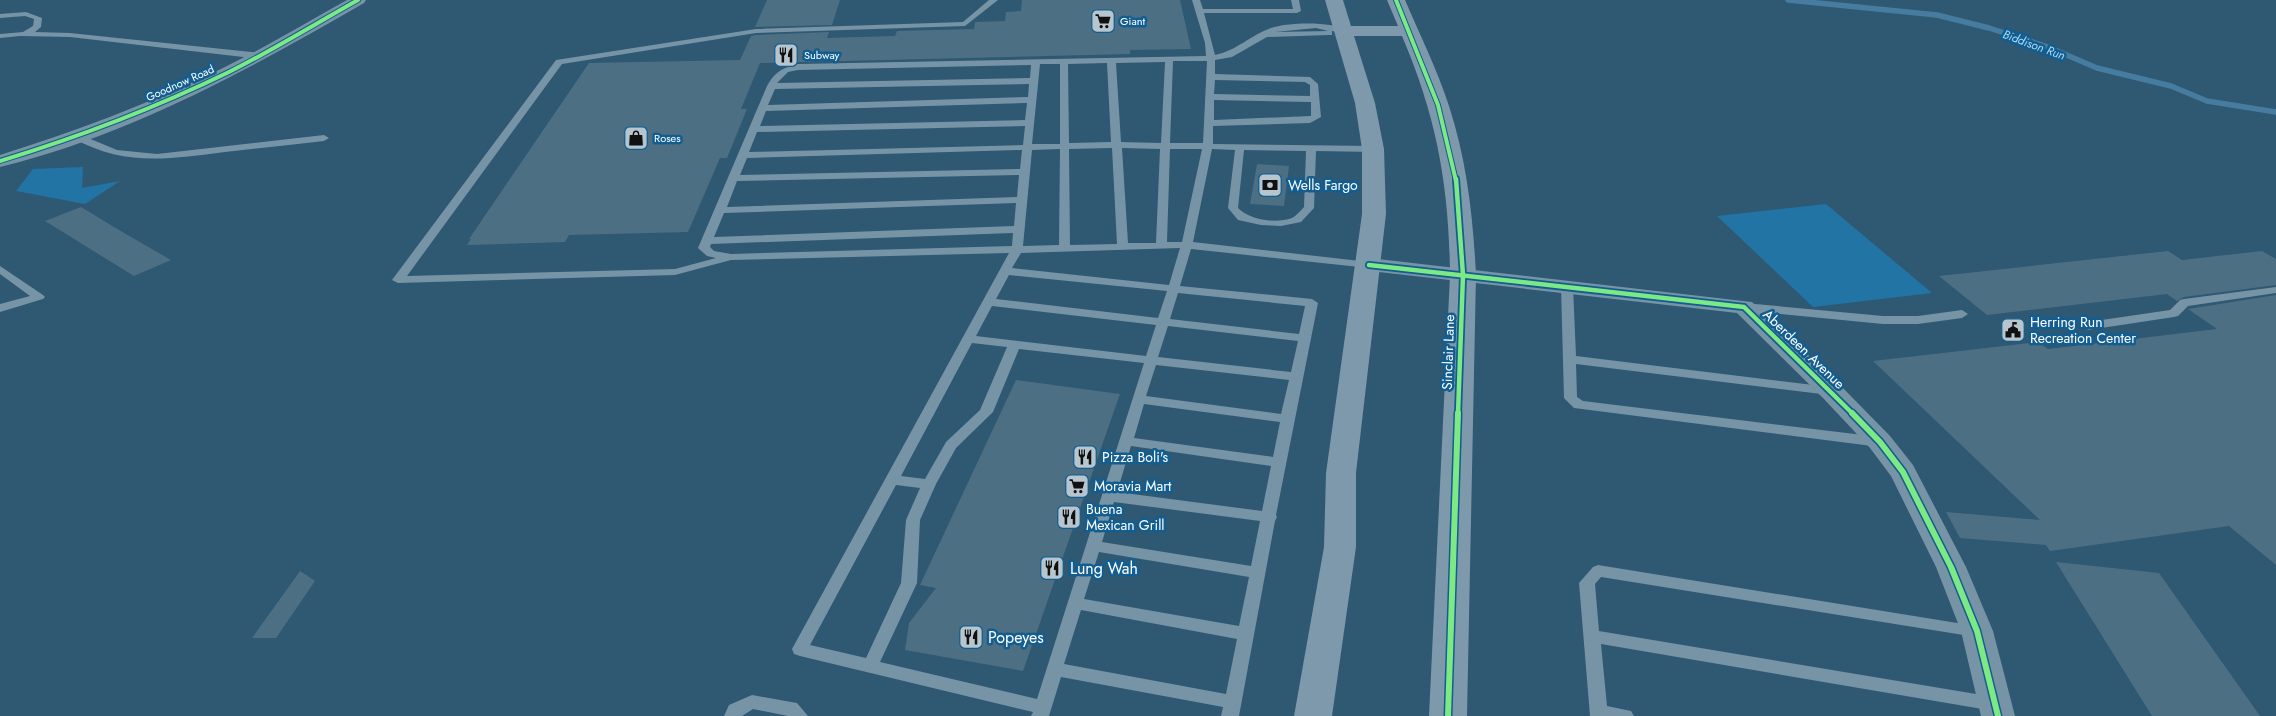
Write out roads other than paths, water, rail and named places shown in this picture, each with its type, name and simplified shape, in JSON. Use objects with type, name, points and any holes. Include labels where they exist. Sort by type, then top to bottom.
[{"type":"street","name":"Goodnow Road","points":[[0,161],[76,136],[193,89],[261,56],[358,0]]},
{"type":"street","points":[[1313,716],[1340,547],[1341,473],[1374,214],[1373,149],[1365,103],[1334,0]]},
{"type":"street","name":"Sinclair Lane","points":[[1396,0],[1433,90],[1450,145],[1460,201],[1463,275],[1455,460],[1448,716]]},
{"type":"street","points":[[1344,31],[1408,31]]},
{"type":"street","name":"Aberdeen Avenue","points":[[1369,265],[1744,307],[1832,392],[1880,442],[1903,472],[1951,567],[1977,631],[1997,710]]},
{"type":"lane","points":[[731,257],[675,272],[398,280],[560,62],[756,31],[966,24],[994,0]]},
{"type":"lane","points":[[1036,62],[1017,249],[800,649],[1041,712],[1187,245],[1208,146],[1211,58],[1209,43],[1196,0]]},
{"type":"lane","points":[[1198,11],[1297,12],[1295,0]]},
{"type":"lane","points":[[0,16],[26,14],[38,18],[37,26],[25,34]]},
{"type":"lane","points":[[1344,31],[1290,36],[1264,35],[1229,55],[1211,58],[798,66],[779,74],[771,86],[704,248],[711,254],[731,257],[1187,245],[1369,265]]},
{"type":"lane","points":[[0,36],[25,34],[70,35],[261,56]]},
{"type":"lane","points":[[1161,245],[1169,59]]},
{"type":"lane","points":[[1110,60],[1123,246]]},
{"type":"lane","points":[[1064,61],[1066,248]]},
{"type":"lane","points":[[1208,123],[1310,120],[1316,117],[1314,84],[1307,79],[1210,77]]},
{"type":"lane","points":[[771,86],[1034,81]]},
{"type":"lane","points":[[1209,97],[1315,99]]},
{"type":"lane","points":[[762,108],[1032,100]]},
{"type":"lane","points":[[753,129],[1030,123]]},
{"type":"lane","points":[[76,136],[93,146],[115,153],[149,157],[324,138]]},
{"type":"lane","points":[[742,155],[1117,145],[1373,149]]},
{"type":"lane","points":[[1240,146],[1233,208],[1242,218],[1261,222],[1281,223],[1297,220],[1309,208],[1311,148]]},
{"type":"lane","points":[[733,178],[1026,172]]},
{"type":"lane","points":[[720,210],[1023,200]]},
{"type":"lane","points":[[707,241],[1020,229]]},
{"type":"lane","points":[[0,269],[39,297],[0,308]]},
{"type":"lane","points":[[1005,271],[1174,287],[1312,303],[1287,419],[1270,517],[1231,709],[1055,668]]},
{"type":"lane","points":[[1567,287],[1571,398],[1579,405],[1880,442]]},
{"type":"lane","points":[[2088,326],[2174,313],[2184,302],[2276,290]]},
{"type":"lane","points":[[988,302],[1305,338]]},
{"type":"lane","points":[[1744,307],[1884,320],[1918,320],[1962,314]]},
{"type":"lane","points":[[968,339],[1296,377]]},
{"type":"lane","points":[[870,666],[909,583],[913,520],[929,484],[952,444],[986,412],[1015,344]]},
{"type":"lane","points":[[1569,360],[1832,392]]},
{"type":"lane","points":[[1139,399],[1287,419]]},
{"type":"lane","points":[[1125,442],[1280,463]]},
{"type":"lane","points":[[892,480],[929,484]]},
{"type":"lane","points":[[1109,496],[1270,517]]},
{"type":"lane","points":[[1093,546],[1259,573]]},
{"type":"lane","points":[[1625,716],[1599,714],[1587,583],[1598,571],[1977,631]]},
{"type":"lane","points":[[1075,603],[1246,634]]},
{"type":"lane","points":[[1592,636],[1997,710]]},
{"type":"lane","points":[[732,716],[736,710],[752,702],[791,708],[799,716]]},
{"type":"waterway","name":"Biddison Run","points":[[1788,0],[1937,15],[1989,28],[2048,47],[2097,68],[2171,86],[2207,101],[2276,112]]},
{"type":"place","name":"Giant","points":[[1103,21]]},
{"type":"place","name":"Subway","points":[[786,55]]},
{"type":"place","name":"Roses","points":[[636,138]]},
{"type":"place","name":"Wells Fargo","points":[[1270,185]]},
{"type":"place","name":"Herring Run Recreation Center","points":[[2013,330]]},
{"type":"place","name":"Pizza Boli's","points":[[1085,457]]},
{"type":"place","name":"Moravia Mart","points":[[1077,486]]},
{"type":"place","name":"Buena Mexican Grill","points":[[1069,517]]},
{"type":"place","name":"Lung Wah","points":[[1052,568]]},
{"type":"place","name":"Popeyes","points":[[971,637]]}]
